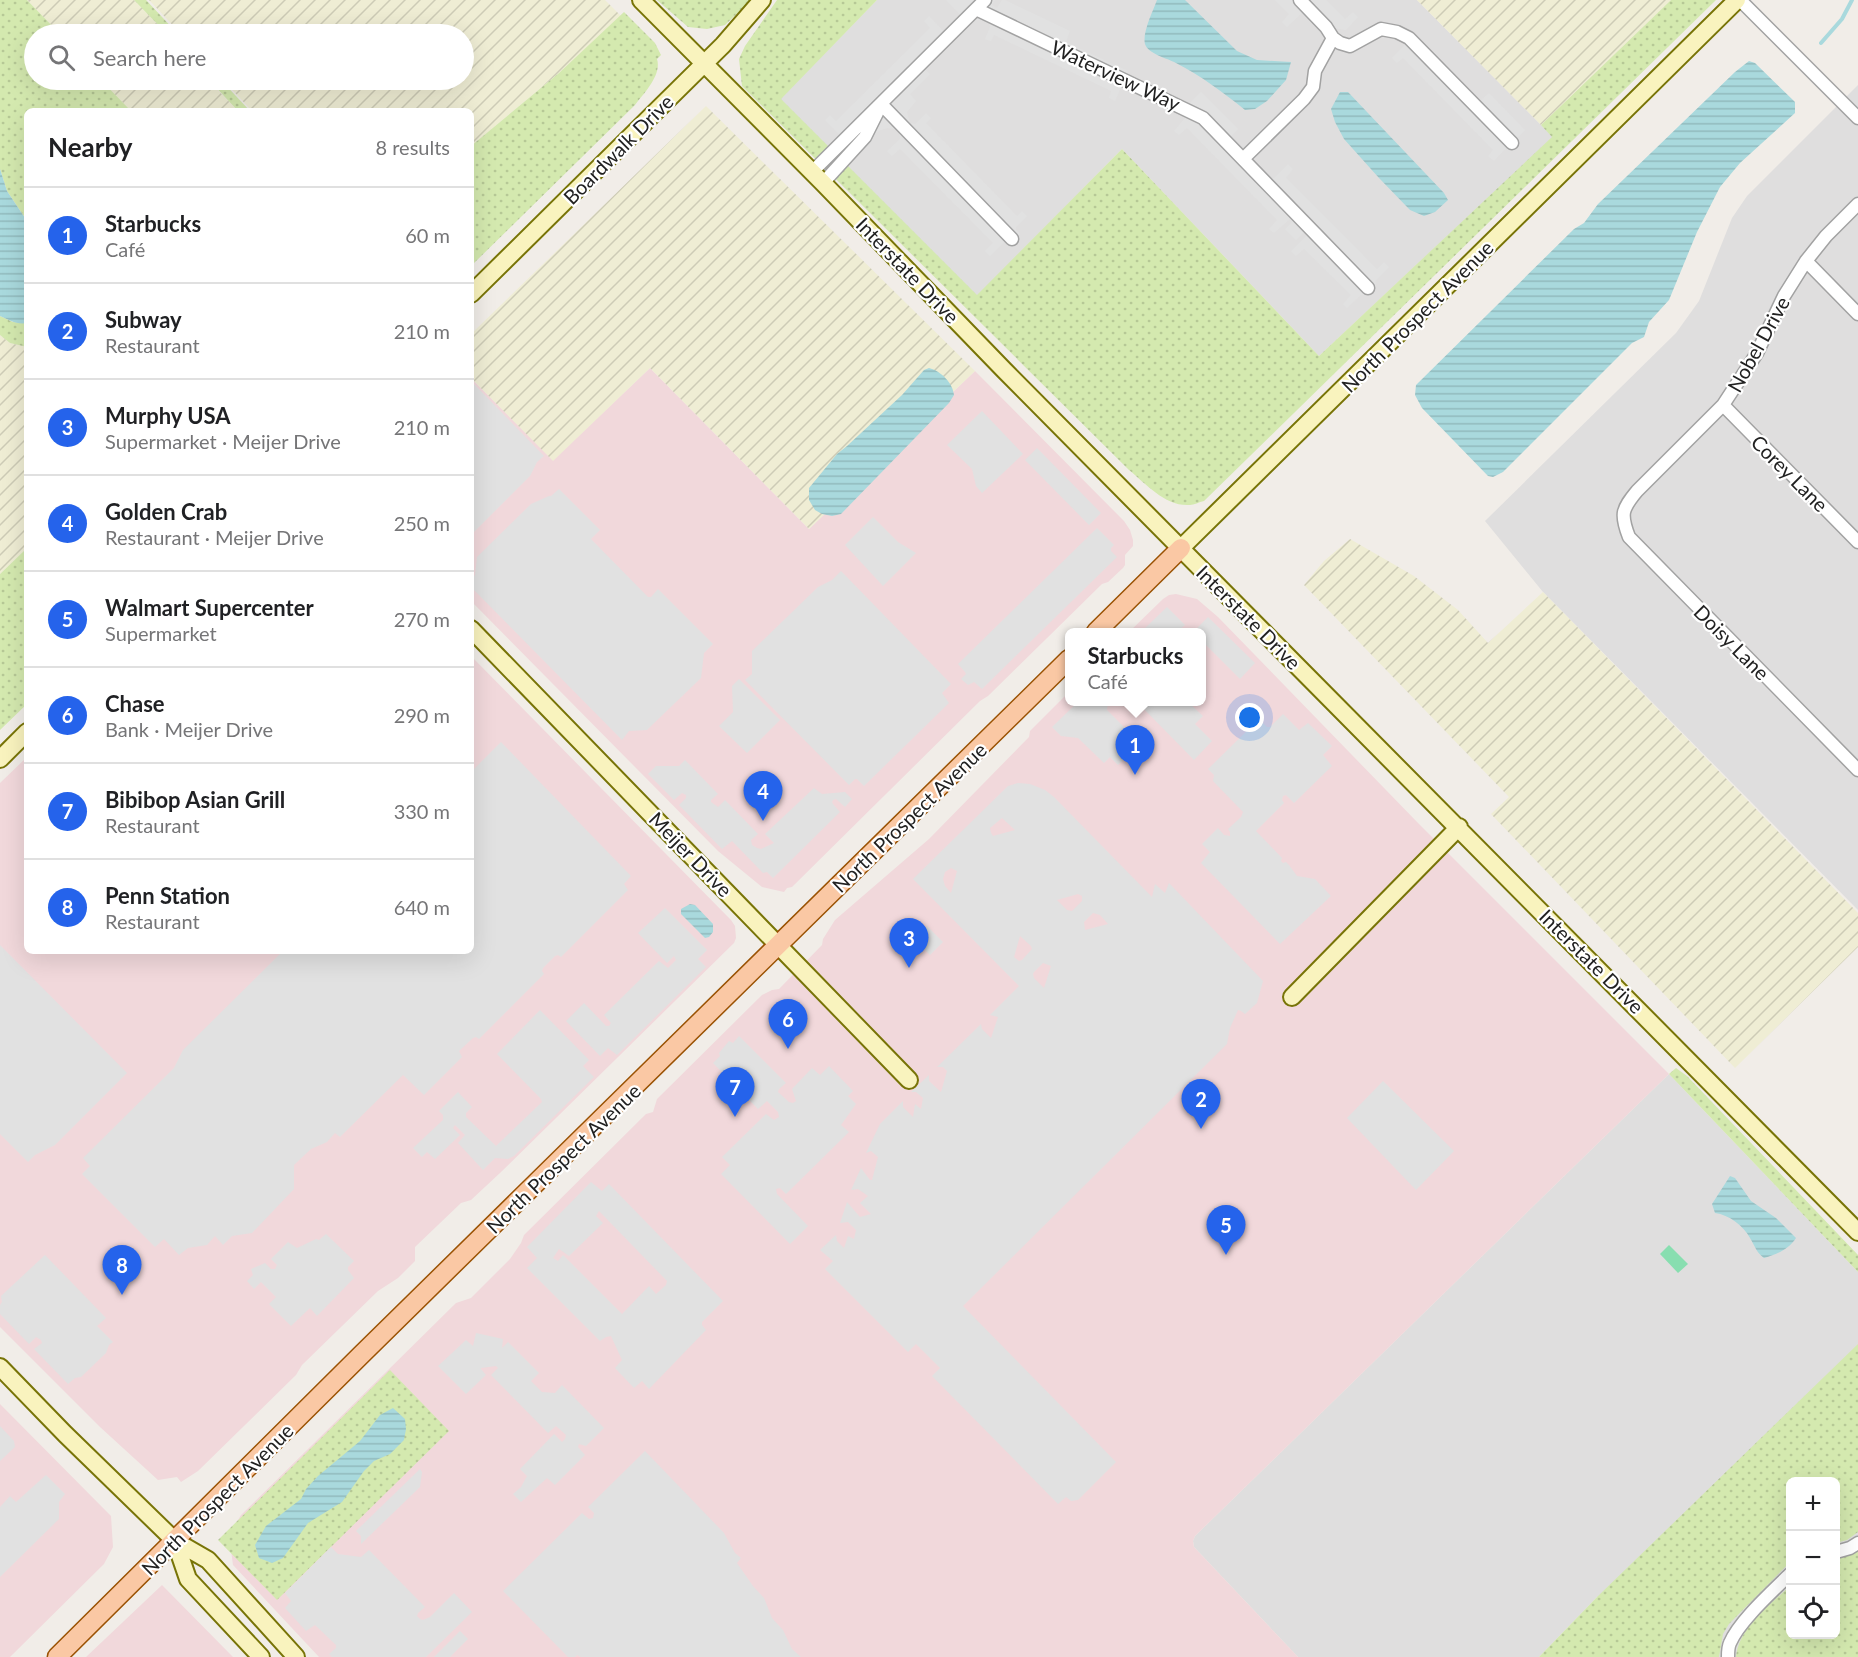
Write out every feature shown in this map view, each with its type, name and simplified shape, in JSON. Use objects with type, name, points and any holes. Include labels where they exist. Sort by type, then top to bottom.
[{"type":"main road","name":"Interstate Drive","points":[[641,0],[1858,1232]]},
{"type":"main road","name":"Boardwalk Drive","points":[[474,291],[723,45],[762,0]]},
{"type":"main road","name":"North Prospect Avenue","points":[[1101,628],[1739,0]]},
{"type":"main road","name":"Meijer Drive","points":[[474,632],[909,1080]]},
{"type":"main road","name":"North Prospect Avenue","points":[[57,1657],[1065,663]]},
{"type":"main road","points":[[0,759],[24,735]]},
{"type":"main road","points":[[1292,997],[1459,827]]},
{"type":"main road","points":[[0,1367],[175,1541],[208,1560],[296,1657]]},
{"type":"main road","points":[[175,1541],[188,1579],[261,1657]]},
{"type":"street","points":[[1300,0],[1340,43],[1350,46],[1381,29],[1408,38],[1512,143]]},
{"type":"street","points":[[1739,0],[1858,118]]},
{"type":"street","name":"Waterview Way","points":[[817,177],[881,104],[981,4],[1203,117],[1368,288]]},
{"type":"street","points":[[1243,159],[1304,99],[1313,87],[1315,71],[1334,39]]},
{"type":"street","points":[[881,104],[1012,239]]},
{"type":"street","name":"Nobel Drive","points":[[1626,505],[1636,491],[1723,405],[1756,353],[1784,296],[1806,261],[1826,236],[1858,204]]},
{"type":"street","points":[[1806,261],[1858,314]]},
{"type":"street","name":"Corey Lane","points":[[1723,405],[1858,542]]},
{"type":"street","name":"Doisy Lane","points":[[1626,505],[1623,513],[1624,524],[1629,537],[1858,770]]},
{"type":"street","points":[[1840,1551],[1858,1543]]},
{"type":"street","points":[[1728,1657],[1729,1644],[1736,1632],[1786,1579]]},
{"type":"shaded area","points":[[27,0],[134,0],[157,24],[50,24]]},
{"type":"shaded area","points":[[149,0],[605,0],[621,16],[559,73],[474,144],[474,108],[249,108],[232,90],[474,90],[474,24],[172,24]]},
{"type":"shaded area","points":[[877,0],[1417,0],[1553,137],[1319,356],[1122,149],[977,296],[780,99]]},
{"type":"shaded area","points":[[946,0],[995,0],[992,5],[997,8],[1002,0],[1005,0],[1070,31],[1066,42],[1128,71],[1115,101],[1109,98],[1111,91],[994,35],[991,41],[985,39],[990,27],[989,21],[980,19],[970,25]]},
{"type":"shaded area","points":[[1275,0],[1326,0],[1345,19],[1353,12],[1358,17],[1346,30],[1313,25],[1302,13],[1287,27],[1282,22],[1289,14]]},
{"type":"shaded area","points":[[1417,0],[1671,0],[1541,125]]},
{"type":"shaded area","points":[[929,16],[953,41],[925,69],[930,74],[910,94],[916,101],[907,112],[910,123],[915,124],[926,113],[931,118],[926,123],[1017,216],[1022,211],[1027,216],[1016,227],[1020,234],[1010,245],[1004,242],[990,256],[985,251],[993,243],[900,149],[892,156],[887,151],[900,139],[899,132],[887,128],[878,131],[857,152],[825,120],[830,115],[836,121],[930,28],[924,21]]},
{"type":"shaded area","points":[[1415,35],[1480,101],[1489,93],[1525,130],[1509,150],[1505,149],[1494,161],[1488,156],[1493,150],[1403,58],[1397,63],[1392,58]]},
{"type":"shaded area","points":[[1858,85],[1858,910],[1543,592],[1485,521],[1676,333],[1699,301],[1732,218],[1747,196]]},
{"type":"shaded area","points":[[111,90],[218,90],[235,108],[128,108]]},
{"type":"shaded area","points":[[1201,92],[1238,129],[1231,136],[1232,139],[1271,178],[1274,178],[1288,164],[1293,169],[1286,178],[1377,269],[1384,262],[1389,267],[1375,281],[1376,285],[1366,295],[1361,295],[1347,308],[1343,304],[1351,295],[1304,249],[1296,256],[1291,251],[1306,236],[1306,233],[1296,240],[1285,229],[1292,222],[1290,219],[1274,233],[1269,229],[1277,220],[1187,128],[1179,135],[1174,131],[1185,118],[1181,112]]},
{"type":"shaded area","points":[[706,106],[975,371],[809,529],[650,368],[553,461],[474,381],[474,331]]},
{"type":"shaded area","points":[[0,335],[10,343],[24,346],[24,551],[0,574]]},
{"type":"shaded area","points":[[650,368],[809,529],[975,371],[1124,521],[1130,530],[1133,546],[1125,555],[1123,568],[1108,582],[1102,584],[792,887],[787,888],[784,892],[762,887],[718,851],[474,604],[474,381],[553,460]]},
{"type":"shaded area","points":[[474,384],[544,456],[537,462],[530,476],[474,532]]},
{"type":"shaded area","points":[[982,411],[1023,454],[982,493],[976,486],[972,469],[947,445]]},
{"type":"shaded area","points":[[1037,448],[1101,513],[1089,525],[1025,460]]},
{"type":"shaded area","points":[[559,489],[600,530],[591,539],[648,597],[651,597],[658,589],[713,644],[704,653],[701,678],[647,730],[629,731],[622,740],[474,590],[477,557],[531,504],[551,496]]},
{"type":"shaded area","points":[[873,517],[898,542],[916,553],[883,586],[845,545]]},
{"type":"shaded area","points":[[1097,528],[1114,545],[1111,551],[1117,557],[982,689],[974,682],[968,685],[961,679],[966,674],[958,664]]},
{"type":"shaded area","points":[[1350,539],[1414,576],[1458,610],[1488,643],[1543,592],[1858,913],[1858,947],[1735,1068],[1491,814],[1509,797],[1304,585],[1324,561]]},
{"type":"shaded area","points":[[841,571],[951,684],[942,693],[949,703],[864,786],[857,779],[849,785],[745,680],[752,674],[752,651],[818,587],[832,580]]},
{"type":"shaded area","points":[[1176,594],[1197,599],[1218,617],[1419,824],[1669,1074],[1195,1536],[1194,1547],[1298,1657],[319,1657],[233,1565],[229,1535],[241,1515],[456,1303],[471,1298],[510,1259],[524,1235],[646,1114],[653,1112],[657,1099],[762,995],[779,989],[822,945],[823,939],[835,920],[929,839],[1029,737],[1030,731],[1065,696],[1065,706],[1206,706],[1206,628],[1133,628],[1169,595]]},
{"type":"shaded area","points":[[1167,607],[1185,625],[1182,628],[1145,628]]},
{"type":"shaded area","points":[[1208,617],[1255,663],[1240,679],[1206,645],[1206,628],[1197,628]]},
{"type":"shaded area","points":[[474,659],[731,920],[735,926],[736,938],[734,943],[500,1173],[471,1200],[461,1203],[415,1247],[415,1261],[398,1278],[378,1291],[198,1471],[181,1482],[177,1477],[158,1480],[100,1427],[0,1327],[0,783],[24,760],[24,954],[474,954]]},
{"type":"shaded area","points":[[739,679],[780,720],[747,753],[719,726],[733,712],[732,686]]},
{"type":"shaded area","points":[[1074,706],[1108,706],[1107,710],[1140,743],[1118,765],[1110,757],[1104,763],[1078,738],[1061,736],[1052,727]]},
{"type":"shaded area","points":[[1141,706],[1192,706],[1203,716],[1195,724],[1212,741],[1194,760]]},
{"type":"shaded area","points":[[1283,714],[1299,730],[1308,723],[1332,746],[1323,755],[1332,766],[1294,803],[1286,795],[1283,796],[1284,803],[1256,831],[1297,876],[1315,879],[1331,896],[1280,944],[1201,863],[1210,852],[1202,844],[1218,828],[1224,835],[1230,836],[1228,829],[1241,817],[1243,812],[1213,781],[1214,775],[1208,769],[1259,719],[1270,727]]},
{"type":"shaded area","points":[[501,742],[631,876],[624,884],[628,890],[561,957],[555,956],[543,968],[544,974],[479,1039],[473,1038],[459,1051],[462,1057],[424,1095],[403,1075],[340,1137],[335,1133],[327,1142],[311,1149],[294,1165],[294,1189],[252,1233],[232,1236],[223,1245],[215,1236],[207,1245],[188,1248],[179,1255],[164,1239],[155,1247],[82,1174],[90,1166],[83,1158],[174,1068],[183,1050],[280,954],[474,954],[474,769]]},
{"type":"shaded area","points":[[685,760],[718,794],[711,802],[718,807],[725,800],[758,834],[751,840],[752,845],[761,849],[774,843],[765,834],[814,788],[822,794],[845,792],[852,799],[845,807],[836,799],[833,800],[833,804],[840,812],[773,878],[767,872],[763,873],[732,841],[722,849],[679,805],[686,795],[682,793],[674,800],[648,774],[656,766],[679,766]]},
{"type":"shaded area","points":[[1018,783],[1030,784],[1045,790],[1152,897],[1155,884],[1165,893],[1169,883],[1263,981],[1257,1003],[1245,1014],[1238,1010],[1230,1028],[1227,1044],[963,1306],[1116,1462],[1078,1500],[1071,1501],[1066,1497],[1058,1504],[932,1376],[940,1368],[916,1344],[908,1352],[825,1269],[833,1261],[820,1250],[836,1235],[837,1241],[844,1248],[848,1236],[854,1239],[856,1230],[848,1222],[840,1223],[847,1202],[860,1217],[871,1214],[860,1203],[868,1196],[858,1189],[851,1190],[861,1168],[872,1180],[878,1157],[871,1151],[866,1153],[880,1124],[903,1101],[903,1107],[913,1117],[915,1104],[921,1109],[923,1098],[916,1092],[911,1092],[929,1075],[929,1081],[941,1092],[947,1071],[943,1067],[937,1067],[981,1024],[982,1029],[991,1038],[998,1017],[990,1015],[1019,986],[913,879],[1008,786]],"holes":[[[1002,818],[1015,830],[993,836],[990,828]],[[951,868],[957,871],[951,893],[943,879],[945,872]],[[1078,894],[1082,896],[1082,901],[1072,911],[1067,910],[1057,900]],[[1093,913],[1100,915],[1108,924],[1085,930],[1084,922]],[[1020,936],[1032,949],[1019,961],[1014,957]],[[1043,963],[1051,966],[1044,988],[1033,974]]]},
{"type":"shaded area","points":[[665,908],[707,950],[698,959],[706,967],[617,1055],[608,1048],[600,1056],[566,1021],[584,1003],[606,1026],[609,1026],[611,1023],[604,1015],[659,961],[668,968],[676,960],[674,956],[667,963],[638,933]]},
{"type":"shaded area","points":[[927,926],[943,942],[930,955],[914,940]]},
{"type":"shaded area","points":[[0,945],[127,1073],[55,1145],[35,1155],[28,1162],[0,1134]]},
{"type":"shaded area","points":[[540,1010],[589,1060],[583,1066],[594,1077],[514,1156],[508,1159],[495,1158],[483,1170],[458,1143],[465,1135],[455,1125],[453,1128],[460,1135],[435,1159],[427,1152],[422,1157],[413,1148],[443,1120],[443,1115],[439,1111],[458,1092],[472,1107],[466,1113],[466,1117],[496,1146],[542,1102],[497,1054]]},
{"type":"shaded area","points":[[739,1036],[786,1083],[778,1092],[789,1102],[796,1101],[792,1089],[812,1068],[820,1075],[829,1066],[853,1091],[848,1096],[856,1104],[841,1125],[849,1132],[786,1194],[780,1188],[776,1189],[777,1194],[808,1226],[790,1244],[721,1174],[730,1165],[722,1157],[766,1114],[774,1120],[779,1117],[778,1112],[767,1101],[758,1109],[713,1063],[729,1041],[733,1043]]},
{"type":"shaded area","points":[[1669,1074],[1858,1272],[1858,1657],[1655,1657],[1597,1597],[1539,1657],[1298,1657],[1194,1547],[1195,1536]]},
{"type":"shaded area","points":[[1383,1081],[1454,1151],[1416,1190],[1347,1118]]},
{"type":"shaded area","points":[[591,1182],[602,1191],[609,1184],[723,1301],[702,1322],[706,1330],[649,1389],[642,1381],[634,1388],[615,1368],[622,1360],[611,1336],[600,1341],[527,1268],[537,1258],[527,1247]],"holes":[[[599,1211],[667,1281],[666,1285],[656,1294],[649,1286],[622,1314],[563,1255],[558,1261],[553,1258],[559,1249],[569,1256],[603,1223],[596,1216]]]},
{"type":"shaded area","points":[[326,1234],[354,1261],[348,1270],[354,1278],[317,1316],[310,1308],[291,1326],[269,1304],[276,1297],[261,1282],[254,1289],[247,1281],[253,1275],[251,1269],[265,1263],[271,1269],[275,1269],[277,1265],[271,1259],[288,1242],[297,1248],[316,1239],[319,1240]]},
{"type":"shaded area","points":[[45,1255],[106,1318],[97,1326],[113,1342],[106,1353],[81,1377],[75,1378],[68,1384],[34,1349],[42,1343],[41,1340],[36,1337],[29,1344],[0,1314],[1,1296]]},
{"type":"shaded area","points":[[476,1333],[503,1339],[502,1348],[508,1342],[539,1373],[531,1381],[542,1392],[555,1393],[562,1385],[604,1428],[586,1446],[579,1444],[578,1447],[585,1455],[555,1485],[547,1478],[521,1502],[513,1494],[521,1487],[527,1476],[520,1469],[554,1434],[562,1442],[566,1435],[556,1426],[548,1433],[491,1375],[498,1368],[496,1366],[481,1368],[486,1375],[466,1394],[438,1366],[466,1340],[473,1346]]},
{"type":"shaded area","points":[[0,1404],[111,1516],[113,1547],[104,1564],[10,1657],[0,1657]]},
{"type":"shaded area","points":[[0,1426],[14,1441],[15,1447],[0,1461]]},
{"type":"shaded area","points":[[645,1451],[724,1533],[735,1553],[741,1558],[737,1563],[764,1598],[772,1618],[783,1630],[792,1649],[801,1657],[581,1657],[577,1655],[568,1657],[503,1591],[582,1513],[589,1519],[593,1518],[594,1513],[588,1507]]},
{"type":"shaded area","points":[[420,1469],[422,1472],[420,1487],[361,1544],[361,1536],[356,1531]]},
{"type":"shaded area","points":[[46,1475],[65,1494],[59,1502],[59,1519],[0,1577],[0,1507],[10,1496],[16,1502]]},
{"type":"shaded area","points":[[331,1547],[338,1554],[361,1557],[369,1550],[425,1607],[418,1613],[417,1616],[420,1619],[430,1617],[454,1593],[472,1612],[426,1657],[332,1657],[329,1654],[336,1648],[336,1645],[315,1625],[306,1631],[285,1608],[291,1601],[285,1593]]},
{"type":"shaded area","points":[[162,1585],[233,1657],[86,1657]]},
{"type":"shaded area","points":[[460,1631],[468,1639],[450,1657],[434,1657]]},
{"type":"green space","points":[[0,0],[27,0],[50,24],[24,24],[24,90],[111,90],[128,108],[24,108],[24,216],[7,191],[0,169]]},
{"type":"green space","points":[[134,0],[146,0],[169,24],[157,24]]},
{"type":"green space","points":[[657,0],[751,0],[725,25],[707,29],[688,27]]},
{"type":"green space","points":[[777,0],[877,0],[781,99],[977,295],[1122,149],[1319,356],[1552,137],[1541,125],[1671,0],[1716,0],[1204,501],[1181,505],[1149,488],[1129,470],[742,86],[739,59],[745,46]]},
{"type":"green space","points":[[624,12],[655,43],[661,55],[657,59],[655,77],[635,105],[474,263],[474,144],[559,73]]},
{"type":"green space","points":[[218,90],[230,90],[247,108],[235,108]]},
{"type":"green space","points":[[0,316],[13,322],[24,323],[24,346],[10,343],[0,335]]},
{"type":"green space","points":[[24,551],[24,707],[0,730],[0,574]]},
{"type":"green space","points":[[1676,1068],[1687,1076],[1858,1255],[1858,1272],[1669,1074]]},
{"type":"green space","points":[[1669,1245],[1688,1264],[1678,1273],[1660,1254]]},
{"type":"green space","points":[[1858,1344],[1858,1532],[1840,1542],[1840,1477],[1786,1477],[1786,1566],[1729,1624],[1723,1634],[1719,1657],[1539,1657],[1597,1597]]},
{"type":"green space","points":[[390,1370],[449,1431],[277,1600],[218,1540]]},
{"type":"green space","points":[[1858,1551],[1858,1657],[1736,1657],[1738,1646],[1749,1626],[1786,1590],[1786,1639],[1840,1639],[1840,1558]]},
{"type":"water","points":[[1157,0],[1185,0],[1237,51],[1257,60],[1291,62],[1286,80],[1267,101],[1255,109],[1245,110],[1203,79],[1147,47],[1145,34]]},
{"type":"water","points":[[1749,61],[1755,63],[1795,102],[1795,113],[1740,163],[1720,187],[1697,232],[1669,300],[1649,322],[1644,337],[1632,343],[1503,472],[1493,477],[1488,476],[1422,408],[1415,395],[1416,385],[1574,229],[1584,223],[1598,204]]},
{"type":"water","points":[[1340,92],[1348,92],[1444,193],[1448,200],[1435,212],[1424,216],[1410,210],[1344,139],[1331,109]]},
{"type":"water","points":[[0,169],[7,191],[24,216],[24,323],[16,323],[0,316]]},
{"type":"water","points":[[929,368],[949,382],[954,395],[949,403],[841,514],[832,516],[815,510],[809,500],[809,488],[837,454],[902,395],[924,370]]},
{"type":"water","points":[[690,904],[695,905],[713,924],[713,932],[709,937],[705,938],[681,914],[681,909]]},
{"type":"water","points":[[1730,1176],[1735,1178],[1751,1201],[1776,1218],[1796,1238],[1786,1249],[1764,1258],[1740,1225],[1730,1218],[1715,1213],[1712,1204]]},
{"type":"water","points":[[393,1408],[405,1419],[404,1440],[390,1454],[374,1461],[364,1471],[342,1502],[308,1523],[283,1558],[272,1563],[259,1558],[255,1545],[266,1526],[301,1499],[306,1489],[318,1476],[360,1441],[380,1415]]},
{"type":"waterway","points":[[1821,43],[1842,19],[1852,0]]},
{"type":"place","name":"Starbucks","points":[[1135,775]]},
{"type":"place","name":"Golden Crab","points":[[763,821]]},
{"type":"place","name":"Murphy USA","points":[[909,968]]},
{"type":"place","name":"Chase","points":[[788,1049]]},
{"type":"place","name":"Bibibop Asian Grill","points":[[735,1117]]},
{"type":"place","name":"Subway","points":[[1201,1129]]},
{"type":"place","name":"Walmart Supercenter","points":[[1226,1255]]},
{"type":"place","name":"Penn Station","points":[[122,1295]]}]
